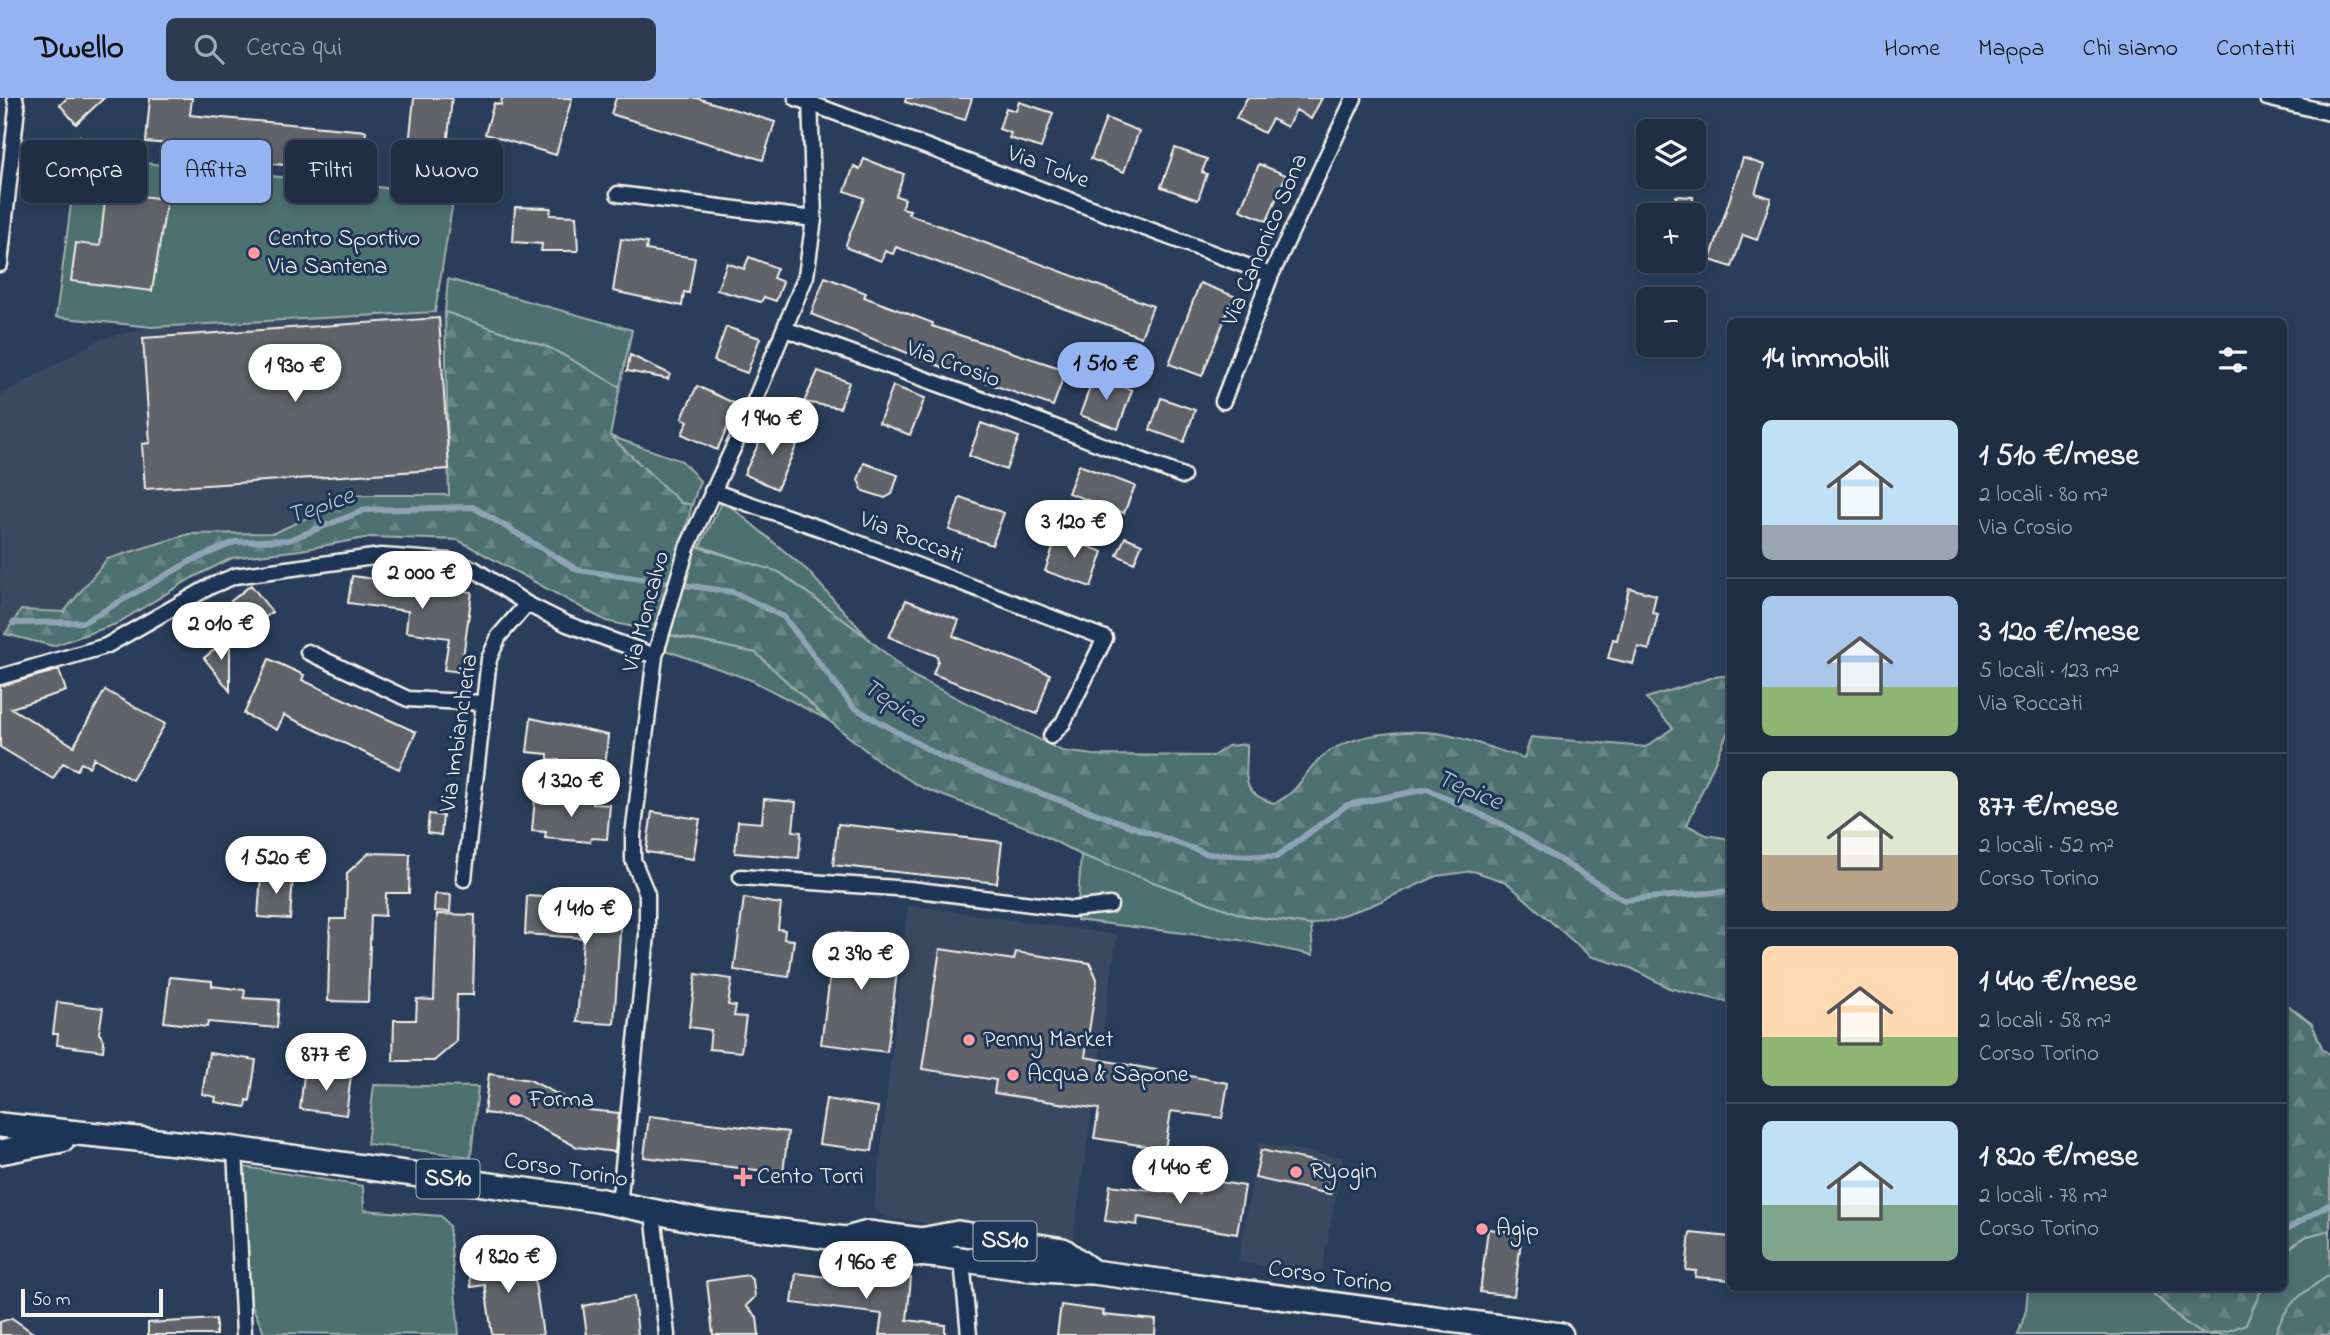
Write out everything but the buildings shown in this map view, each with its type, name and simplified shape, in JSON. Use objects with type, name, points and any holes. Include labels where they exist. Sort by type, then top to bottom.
[{"type":"main road","name":"Corso Torino","points":[[0,1125],[103,1133],[235,1149],[846,1240],[864,1248],[952,1251],[1062,1261],[1093,1272],[1561,1335]]},
{"type":"main road","name":"Corso Torino","points":[[0,1152],[103,1133]]},
{"type":"street","points":[[0,264],[17,108],[15,98]]},
{"type":"street","name":"Via Canonico Sona","points":[[1223,401],[1271,275],[1354,98]]},
{"type":"street","points":[[2267,98],[2330,113]]},
{"type":"street","name":"Via Tolve","points":[[805,100],[1271,275]]},
{"type":"street","name":"Via Moncalvo","points":[[619,1205],[647,935],[647,894],[634,860],[633,835],[656,650],[687,548],[806,276],[814,219],[805,100]]},
{"type":"street","points":[[618,194],[814,219]]},
{"type":"street","name":"Via Crosio","points":[[785,329],[997,405],[1183,476]]},
{"type":"street","name":"Via Roccati","points":[[712,491],[822,529],[1105,638],[1063,723],[1051,736]]},
{"type":"street","points":[[0,677],[106,646],[211,586],[235,576],[382,556],[449,561],[474,569],[527,604],[567,624],[656,650]]},
{"type":"street","name":"Via Imbiancheria","points":[[464,879],[489,659],[499,636],[527,604]]},
{"type":"street","points":[[308,652],[408,699],[483,704]]},
{"type":"street","points":[[741,877],[910,888],[1072,909],[1110,905]]},
{"type":"street","points":[[235,1149],[244,1335]]},
{"type":"street","points":[[653,1213],[667,1335]]},
{"type":"street","points":[[952,1251],[965,1294],[970,1335]]},
{"type":"street","points":[[962,1335],[965,1294]]},
{"type":"shaded area","points":[[445,312],[450,495],[358,495],[274,533],[189,534],[107,559],[64,612],[21,610],[5,634],[0,630],[0,395],[101,339],[152,327]]},
{"type":"shaded area","points":[[908,905],[1117,935],[1073,1240],[1043,1240],[888,1218],[874,1211]]},
{"type":"shaded area","points":[[1259,1143],[1343,1158],[1321,1275],[1238,1262]]},
{"type":"green space","name":"Centro Sportivo Via Santena","points":[[147,163],[161,165],[161,203],[271,203],[271,176],[285,178],[285,203],[377,203],[377,187],[391,188],[391,203],[453,203],[435,312],[152,327],[56,317],[71,203],[147,203]]},
{"type":"green space","points":[[448,279],[632,330],[620,387],[550,348],[445,312]]},
{"type":"green space","points":[[445,312],[550,348],[620,387],[610,436],[681,503],[692,505],[682,542],[779,572],[869,639],[911,675],[1062,751],[1094,755],[1213,756],[1228,746],[1247,744],[1246,774],[1249,788],[1262,799],[1274,803],[1291,792],[1312,766],[1327,753],[1351,741],[1379,734],[1436,733],[1524,758],[1531,737],[1646,747],[1673,728],[1646,698],[1727,675],[1727,734],[1687,825],[1706,835],[1727,838],[1727,1002],[1669,988],[1631,968],[1590,956],[1506,882],[1473,871],[1437,876],[1370,906],[1311,925],[1242,915],[1081,855],[1029,828],[923,788],[884,765],[828,720],[756,653],[606,621],[458,540],[370,537],[301,550],[232,558],[192,578],[116,624],[53,646],[5,634],[21,610],[64,612],[107,559],[189,534],[274,533],[358,495],[449,495]]},
{"type":"green space","points":[[610,436],[682,461],[700,481],[692,505],[681,503]]},
{"type":"green space","points":[[723,500],[807,570],[869,639],[782,574],[700,546]]},
{"type":"green space","points":[[668,635],[757,653],[828,720],[751,680],[665,650]]},
{"type":"green space","points":[[1081,855],[1242,915],[1311,925],[1313,955],[1240,940],[1077,920]]},
{"type":"green space","points":[[2287,1004],[2312,1024],[2323,1050],[2330,1054],[2330,1230],[2304,1237],[2287,1251]]},
{"type":"green space","points":[[374,1085],[478,1087],[471,1157],[367,1144]]},
{"type":"green space","points":[[244,1167],[363,1186],[364,1210],[441,1216],[449,1226],[459,1335],[264,1333],[250,1301]]},
{"type":"green space","points":[[2330,1230],[2330,1275],[2296,1300],[2284,1315],[2275,1335],[2207,1335],[2246,1323],[2261,1291],[2287,1291],[2287,1251],[2304,1237]]},
{"type":"green space","points":[[2330,1275],[2330,1335],[2275,1335],[2289,1307],[2311,1287]]},
{"type":"green space","points":[[2028,1291],[2150,1291],[2183,1321],[2204,1335],[2018,1335],[2026,1310]]},
{"type":"green space","points":[[2150,1291],[2261,1291],[2246,1324],[2228,1331],[2204,1335],[2183,1321]]},
{"type":"waterway","name":"Tepice","points":[[13,623],[84,622],[191,561],[235,542],[289,540],[365,510],[473,507],[578,570],[733,592],[784,617],[853,707],[943,758],[1208,854],[1276,857],[1347,805],[1427,789],[1505,826],[1624,900],[1727,891]]},
{"type":"waterway","name":"Tepice","points":[[2287,1229],[2330,1204]]},
{"type":"place","name":"Centro Sportivo Via Santena","points":[[254,253]]},
{"type":"place","name":"Penny Market","points":[[969,1040]]},
{"type":"place","name":"Acqua & Sapone","points":[[1013,1075]]},
{"type":"place","name":"Forma","points":[[515,1100]]},
{"type":"place","name":"Ryogin","points":[[1296,1172]]},
{"type":"place","name":"Cento Torri","points":[[743,1177]]},
{"type":"place","name":"Agip","points":[[1482,1229]]}]
